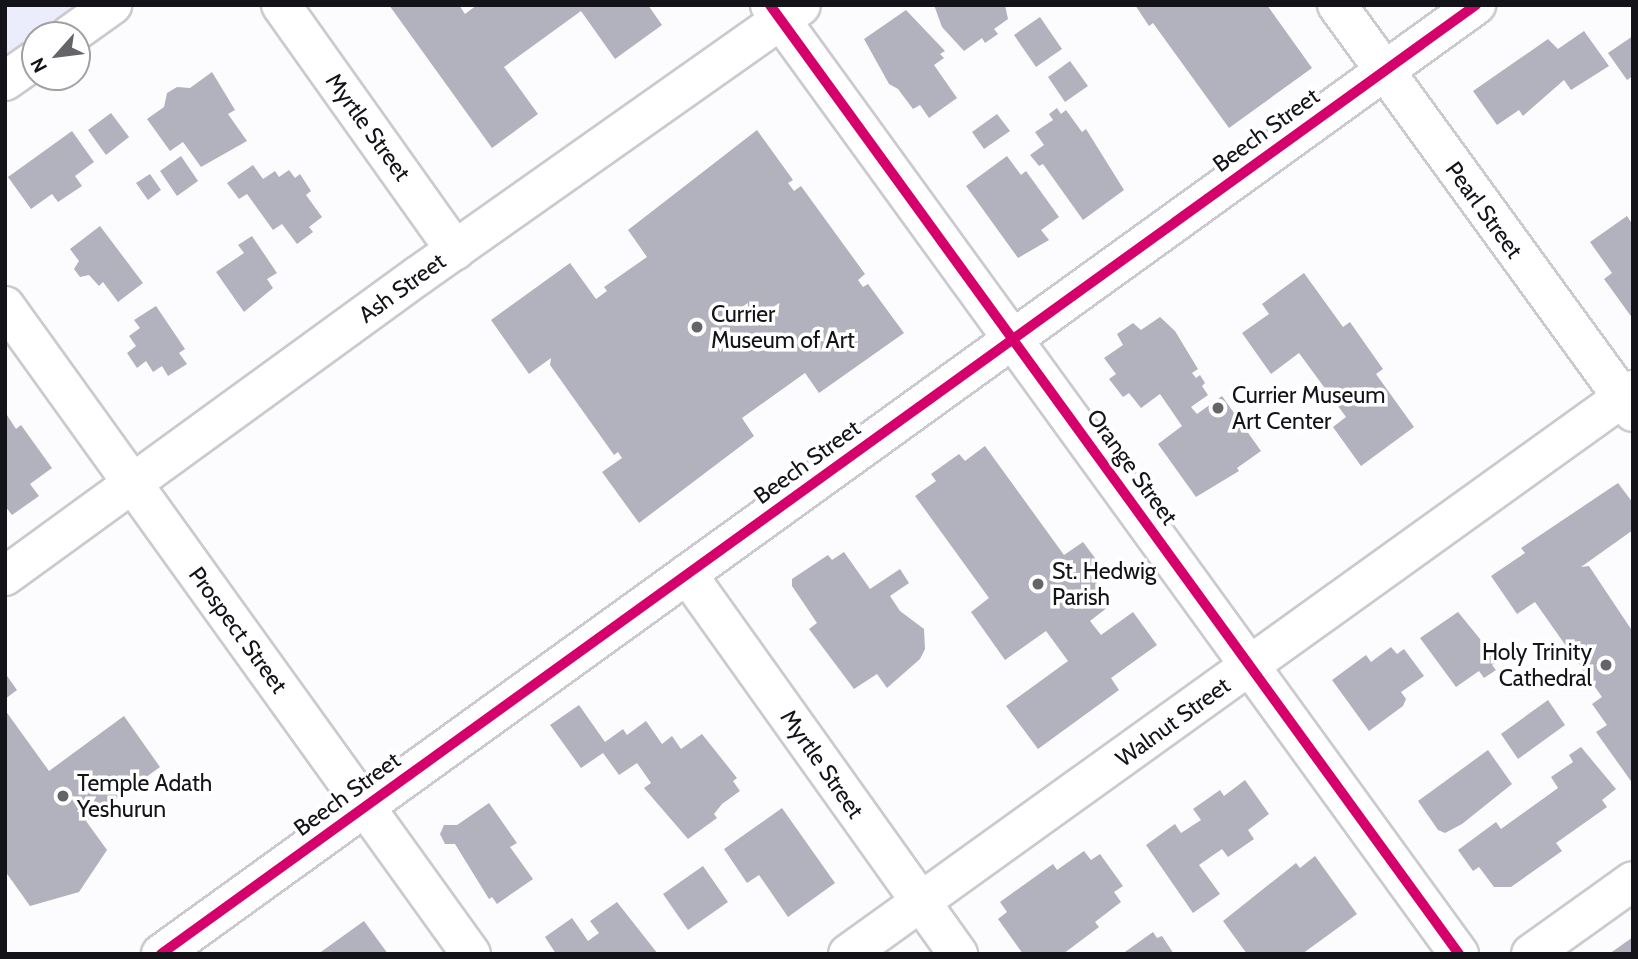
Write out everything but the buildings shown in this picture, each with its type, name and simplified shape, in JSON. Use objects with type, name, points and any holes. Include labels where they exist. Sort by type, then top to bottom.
[{"type":"street","points":[[89,21],[111,5]]},
{"type":"street","name":"Myrtle Street","points":[[281,5],[456,250]]},
{"type":"street","name":"Pearl Street","points":[[1337,5],[1629,400]]},
{"type":"street","name":"Beech Street","points":[[161,954],[1476,5]]},
{"type":"street","name":"Ash Street","points":[[5,576],[785,10]]},
{"type":"street","name":"Orange Street","points":[[785,10],[1012,340],[1252,665],[1458,954]]},
{"type":"street","points":[[5,81],[21,70]]},
{"type":"street","name":"Prospect Street","points":[[5,306],[471,954]]},
{"type":"street","name":"Walnut Street","points":[[848,954],[1629,400]]},
{"type":"street","name":"Myrtle Street","points":[[688,573],[958,954]]},
{"type":"street","points":[[1531,954],[1633,881]]},
{"type":"shaded area","points":[[5,5],[112,5],[90,21],[21,21],[21,70],[5,81]]},
{"type":"cycle path","points":[[770,5],[1459,954]]},
{"type":"cycle path","points":[[161,954],[1476,5]]},
{"type":"place","name":"Currier Museum of Art","points":[[697,327]]},
{"type":"place","name":"Currier Museum Art Center","points":[[1218,408]]},
{"type":"place","name":"St. Hedwig Parish","points":[[1038,584]]},
{"type":"place","name":"Holy Trinity Cathedral","points":[[1606,665]]},
{"type":"place","name":"Temple Adath Yeshurun","points":[[63,796]]}]
